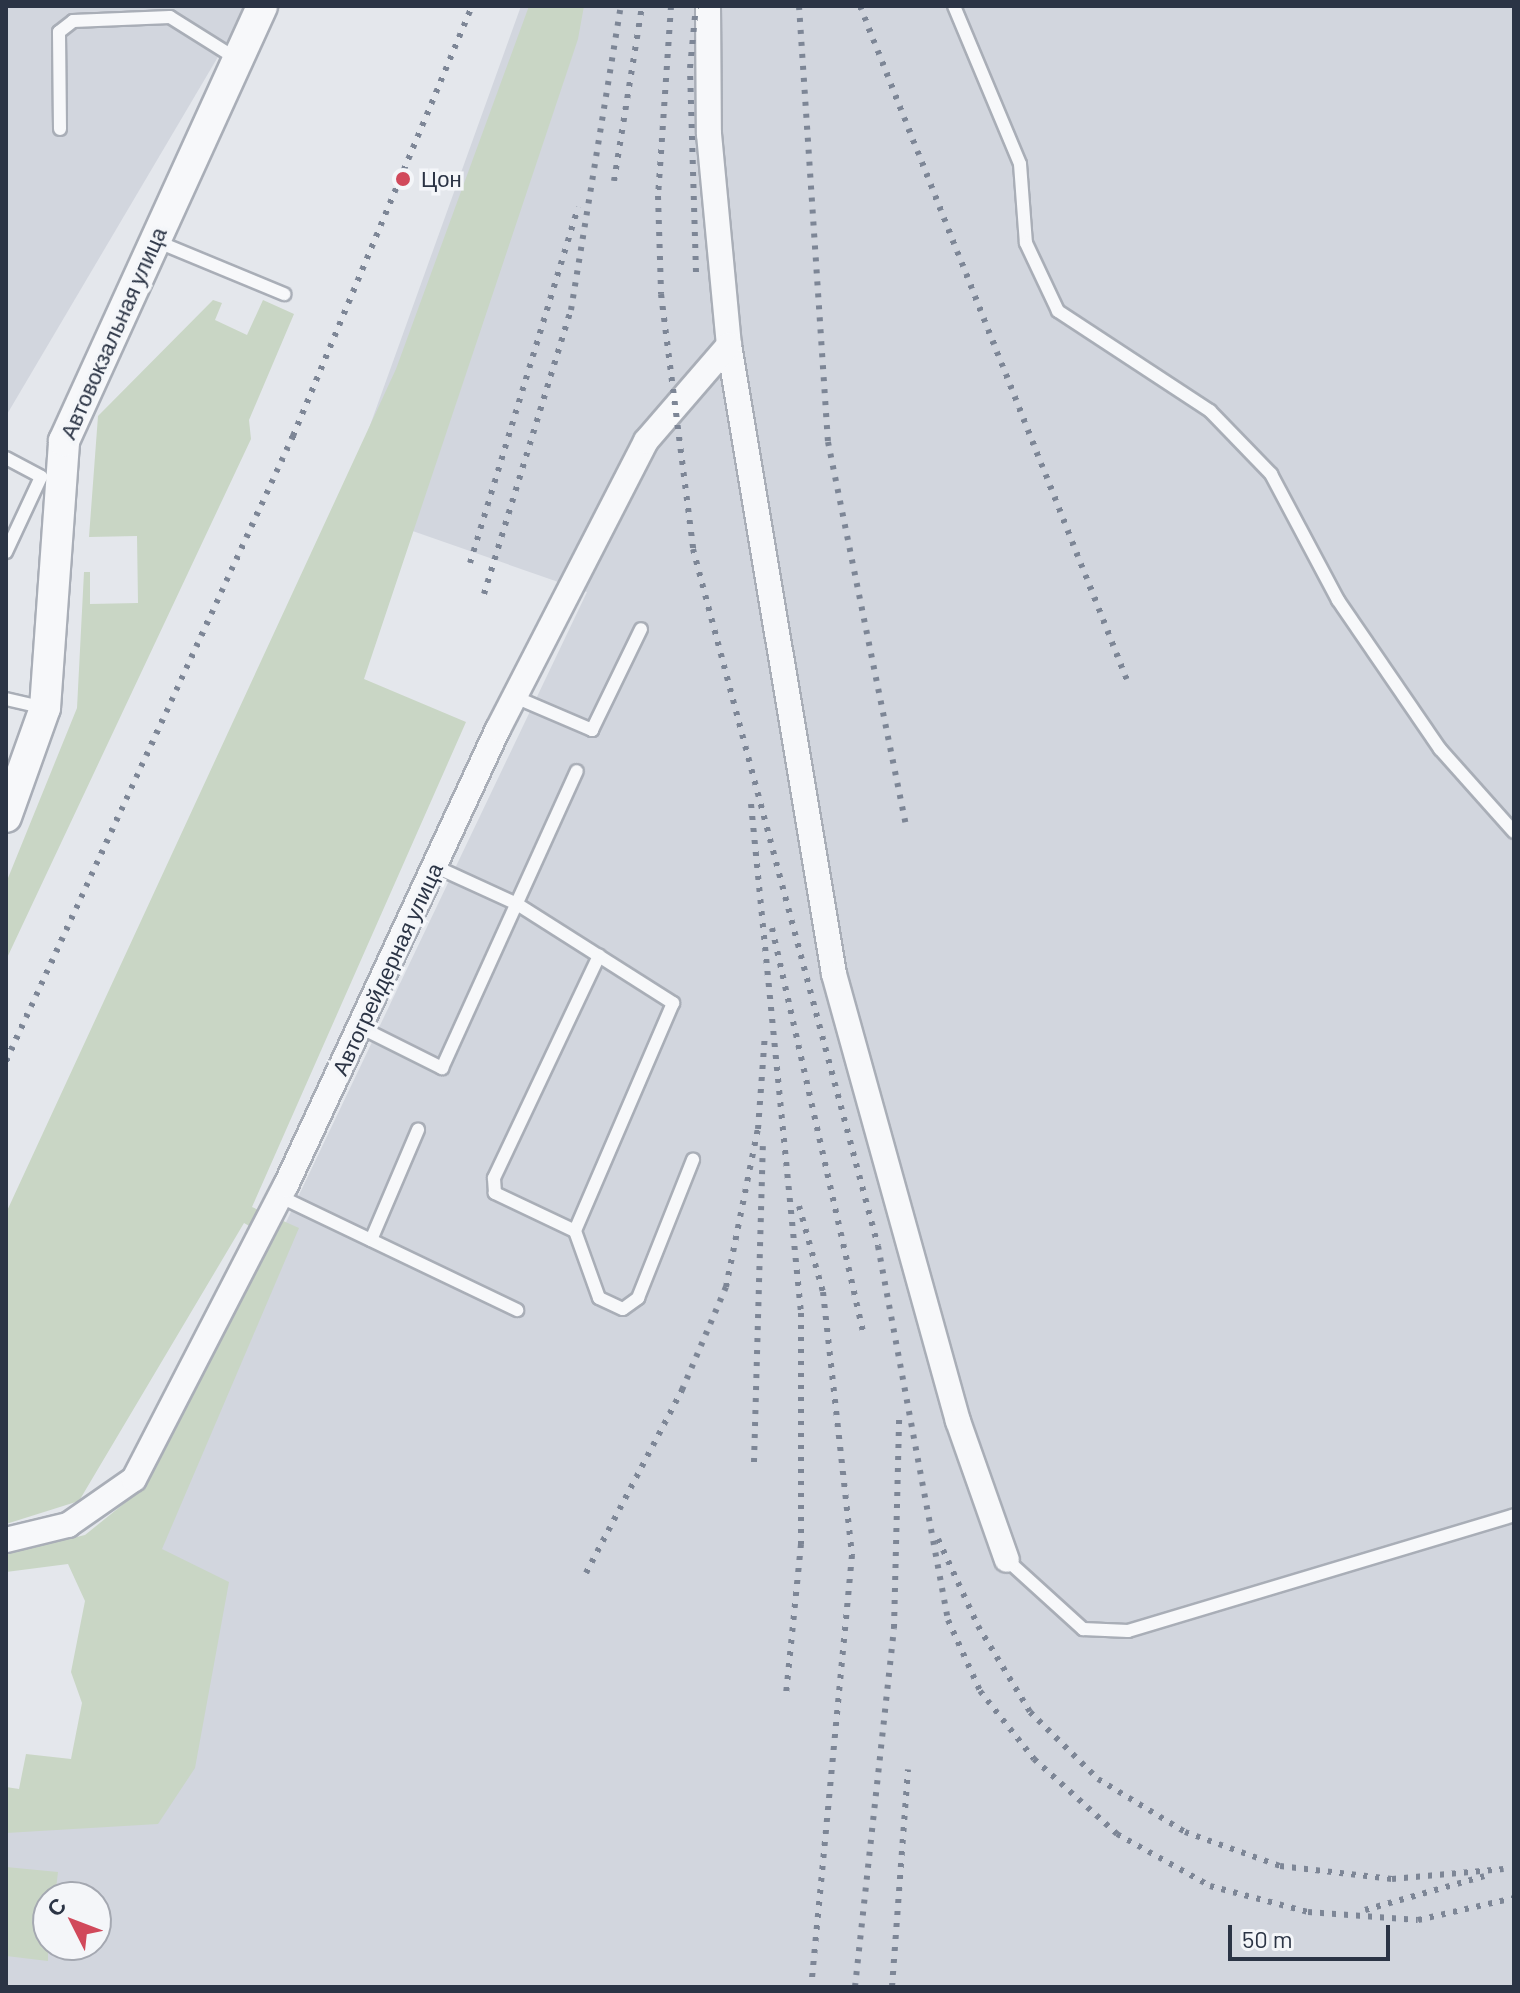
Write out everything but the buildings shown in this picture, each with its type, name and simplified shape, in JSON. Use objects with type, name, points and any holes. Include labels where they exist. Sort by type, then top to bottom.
[{"type":"street","name":"Автовокзальная улица","points":[[6,817],[45,708],[50,478],[153,239],[262,6]]},
{"type":"street","points":[[708,6],[709,134],[729,345],[834,974],[958,1421],[1007,1560]]},
{"type":"street","name":"Автогрейдерная улица","points":[[6,1540],[68,1525],[134,1479],[281,1197],[515,697],[646,441],[729,345]]},
{"type":"lane","points":[[954,6],[1020,164],[1026,243],[1058,311],[1210,411],[1271,474],[1338,600],[1440,749],[1514,832]]},
{"type":"lane","points":[[60,129],[59,32],[73,21],[170,12],[237,59]]},
{"type":"lane","points":[[153,239],[284,294]]},
{"type":"lane","points":[[6,458],[50,478],[6,552]]},
{"type":"lane","points":[[515,697],[592,730],[641,629]]},
{"type":"lane","points":[[6,699],[45,708]]},
{"type":"lane","points":[[360,1027],[442,1068],[577,771]]},
{"type":"lane","points":[[434,866],[517,904],[673,1003],[575,1231],[583,1272],[599,1298],[623,1309],[638,1298],[693,1160]]},
{"type":"lane","points":[[575,1231],[495,1193],[494,1178],[599,956]]},
{"type":"lane","points":[[371,1240],[418,1130]]},
{"type":"lane","points":[[281,1197],[517,1310]]},
{"type":"lane","points":[[1007,1560],[1083,1629],[1128,1631],[1514,1515]]},
{"type":"shaded area","points":[[6,6],[248,6],[6,416]]},
{"type":"shaded area","points":[[521,6],[1514,6],[1514,1987],[6,1987],[6,1830],[148,1819],[138,1532],[587,592],[341,506]]},
{"type":"green space","points":[[529,6],[584,6],[578,39],[364,679],[466,722],[252,1207],[299,1228],[162,1549],[229,1582],[195,1768],[158,1824],[6,1833],[6,1787],[19,1789],[26,1754],[71,1759],[82,1703],[71,1672],[85,1601],[68,1564],[6,1572],[6,1554],[85,1535],[142,1489],[267,1236],[244,1223],[79,1501],[6,1524],[6,1213],[396,369]]},
{"type":"green space","points":[[213,300],[222,303],[215,320],[247,335],[263,300],[294,314],[249,420],[251,439],[6,960],[6,883],[77,708],[84,572],[90,572],[90,604],[138,603],[137,536],[89,537],[98,416]]},
{"type":"green space","points":[[6,1867],[58,1872],[57,1881],[32,1881],[32,1959],[6,1956]]},
{"type":"railway","points":[[6,1061],[293,436],[472,6]]},
{"type":"railway","points":[[484,594],[571,310],[621,6]]},
{"type":"railway","points":[[614,181],[642,6]]},
{"type":"railway","points":[[671,6],[658,196],[661,294],[693,549],[878,1246],[948,1620],[980,1691],[1034,1759],[1117,1834],[1210,1886],[1308,1912],[1418,1920],[1514,1898]]},
{"type":"railway","points":[[696,6],[690,68],[696,272]]},
{"type":"railway","points":[[799,6],[828,442],[907,830]]},
{"type":"railway","points":[[860,6],[1127,680]]},
{"type":"railway","points":[[470,563],[578,207]]},
{"type":"railway","points":[[751,804],[801,1313],[801,1544],[786,1693]]},
{"type":"railway","points":[[772,928],[864,1337]]},
{"type":"railway","points":[[586,1573],[682,1390],[726,1287],[758,1129],[765,1034]]},
{"type":"railway","points":[[754,1462],[763,1138]]},
{"type":"railway","points":[[799,1206],[823,1292],[852,1555],[811,1987]]},
{"type":"railway","points":[[855,1987],[894,1628],[899,1416]]},
{"type":"railway","points":[[938,1539],[978,1626],[1030,1712],[1098,1779],[1185,1832],[1280,1866],[1392,1879],[1504,1869]]},
{"type":"railway","points":[[892,1987],[908,1770]]},
{"type":"railway","points":[[1365,1910],[1484,1876]]},
{"type":"place","name":"Цон","points":[[403,179]]}]
